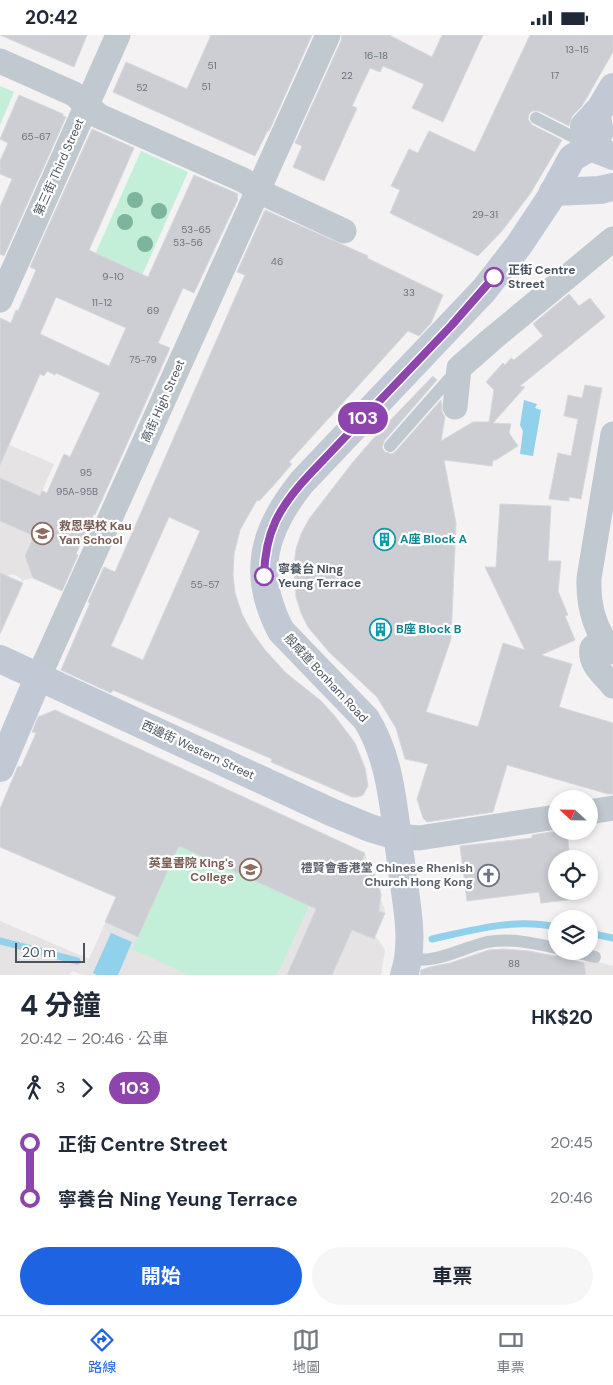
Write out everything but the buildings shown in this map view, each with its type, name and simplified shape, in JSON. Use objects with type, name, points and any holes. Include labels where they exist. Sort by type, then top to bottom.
[{"type":"main road","name":"般咸道 Bonham Road","points":[[406,966],[408,921],[391,795],[380,745],[366,719],[281,631],[273,616],[267,597],[264,577],[264,555],[273,526],[296,489],[484,290],[519,245],[553,192],[588,150],[587,121],[596,113],[613,87]]},
{"type":"main road","points":[[553,192],[600,190],[613,187]]},
{"type":"main road","name":"西邊街 Western Street","points":[[0,659],[362,825],[397,836]]},
{"type":"main road","name":"高街 High Street","points":[[0,768],[39,676]]},
{"type":"main road","points":[[362,825],[369,822],[375,816],[391,795]]},
{"type":"street","name":"第三街 Third Street","points":[[0,300],[118,35]]},
{"type":"street","name":"高街 High Street","points":[[39,676],[328,35]]},
{"type":"street","points":[[0,61],[74,94],[98,116],[243,180],[344,231]]},
{"type":"street","points":[[454,407],[459,368],[613,239]]},
{"type":"street","points":[[613,434],[589,578],[592,617],[608,645],[592,648],[592,657],[598,669],[613,686]]},
{"type":"street","points":[[598,810],[613,808]]},
{"type":"street","points":[[397,836],[419,839],[548,818]]},
{"type":"lane","points":[[536,118],[588,150]]},
{"type":"lane","points":[[390,446],[459,368]]},
{"type":"lane","points":[[406,966],[487,942],[508,940],[548,946]]},
{"type":"shaded area","name":"救恩學校 Kau Yan School","points":[[7,444],[54,464],[42,491],[94,514],[60,590],[33,578],[21,581],[21,578],[12,574],[7,576],[0,573],[0,459]]},
{"type":"shaded area","name":"英皇書院 King's College","points":[[175,766],[365,853],[366,864],[374,872],[379,883],[381,901],[385,913],[375,935],[385,950],[381,975],[82,975],[72,971],[70,975],[0,975],[0,921],[89,959]]},
{"type":"shaded area","points":[[586,960],[613,966],[613,975],[577,975]]},
{"type":"green space","points":[[0,86],[14,92],[0,125]]},
{"type":"green space","points":[[141,151],[188,172],[120,325],[73,304]]},
{"type":"green space","points":[[179,846],[309,906],[277,975],[189,975],[132,949]]},
{"type":"water","points":[[524,400],[537,404],[535,408],[541,410],[533,456],[520,454],[523,431],[520,425]]},
{"type":"water","points":[[111,933],[132,942],[118,975],[97,975],[93,973]]},
{"type":"waterway","points":[[432,939],[509,924],[548,926]]},
{"type":"waterway","points":[[598,935],[613,938]]},
{"type":"waterway","points":[[0,941],[77,961]]},
{"type":"bus line","name":"103","points":[[264,576],[264,555],[268,541],[273,526],[289,497],[451,326],[494,277]]},
{"type":"place","name":"正街 Centre Street","points":[[494,277]]},
{"type":"place","name":"救恩學校 Kau Yan School","points":[[43,533]]},
{"type":"place","name":"A座 Block A","points":[[384,539]]},
{"type":"place","name":"寧養台 Ning Yeung Terrace","points":[[264,576]]},
{"type":"place","name":"B座 Block B","points":[[380,629]]},
{"type":"place","name":"英皇書院 King's College","points":[[250,870]]},
{"type":"place","name":"禮賢會香港堂 Chinese Rhenish Church Hong Kong","points":[[489,875]]}]
